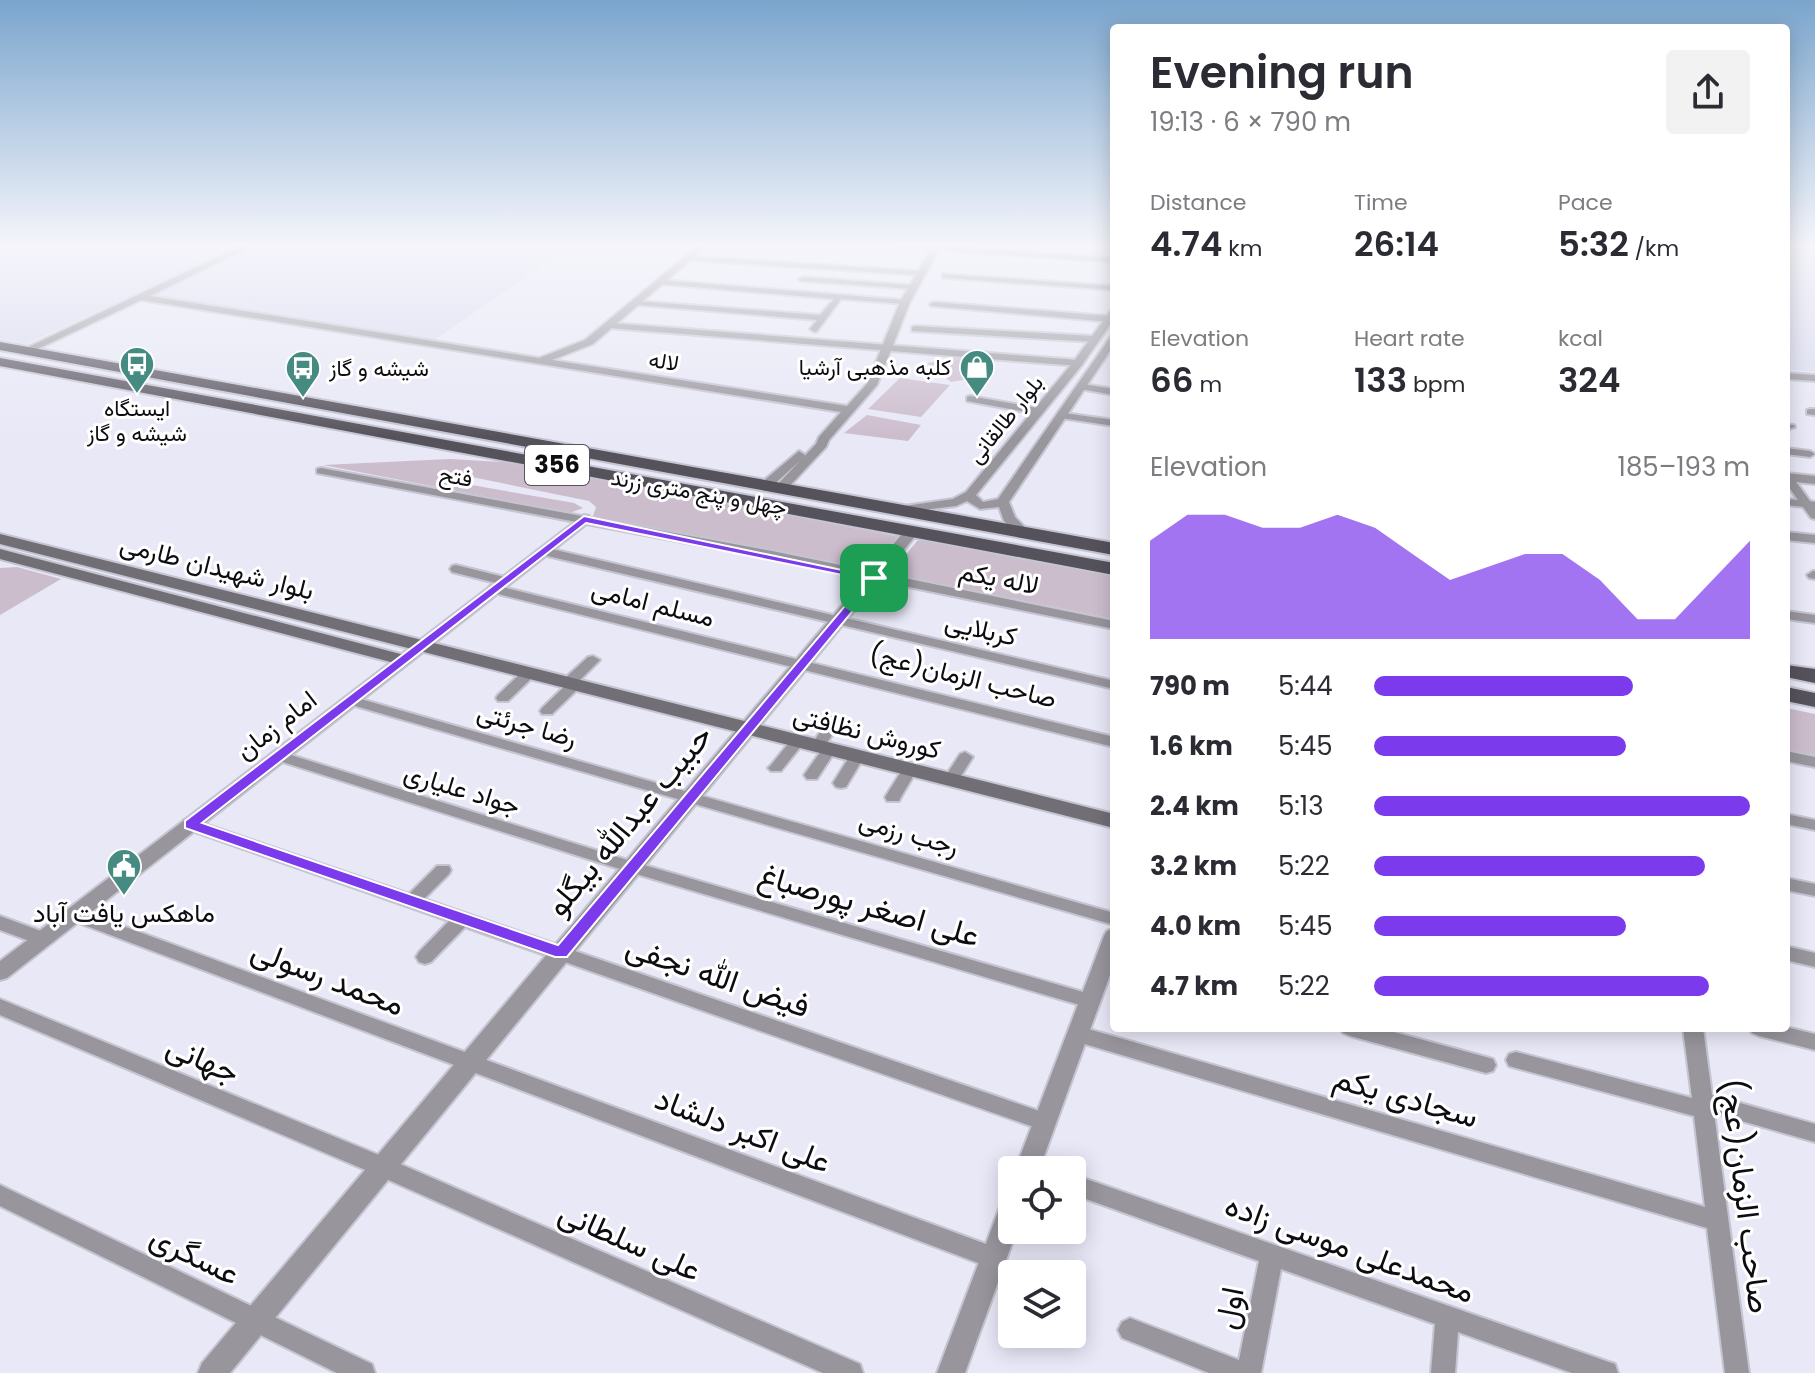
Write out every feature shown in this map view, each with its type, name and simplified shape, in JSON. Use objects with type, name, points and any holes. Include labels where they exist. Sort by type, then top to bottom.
[{"type":"main road","name":"چهل و پنج متری زرند","points":[[0,346],[683,472],[912,531],[1110,568]]},
{"type":"main road","name":"چهل و پنج متری زرند","points":[[0,362],[658,484],[901,510],[1110,548]]},
{"type":"main road","points":[[658,484],[685,486],[701,481],[683,472]]},
{"type":"main road","name":"بلوار شهیدان طارمی","points":[[1,543],[421,646]]},
{"type":"main road","name":"بلوار شهیدان طارمی","points":[[1,543],[402,660]]},
{"type":"main road","name":"کوروش نظافتی","points":[[421,646],[1110,820]]},
{"type":"main road","points":[[1790,672],[1815,676]]},
{"type":"main road","points":[[1790,695],[1815,700]]},
{"type":"street","points":[[25,351],[116,308]]},
{"type":"street","name":"لاله","points":[[209,308],[849,410]]},
{"type":"street","points":[[538,361],[584,346],[632,308]]},
{"type":"street","points":[[706,308],[823,318]]},
{"type":"street","points":[[814,329],[831,308]]},
{"type":"street","points":[[765,495],[822,445],[823,439],[872,385],[903,308]]},
{"type":"street","points":[[1000,308],[1110,315]]},
{"type":"street","points":[[738,336],[759,312]]},
{"type":"street","name":"بلوار طالقانی","points":[[901,510],[956,502],[970,495],[1078,363],[1110,318]]},
{"type":"street","points":[[612,326],[1078,363]]},
{"type":"street","points":[[915,329],[1095,339]]},
{"type":"street","name":"بلوار طالقانی","points":[[1003,502],[1110,344]]},
{"type":"street","points":[[1098,364],[1110,366]]},
{"type":"street","points":[[1790,376],[1814,379]]},
{"type":"street","points":[[1083,387],[1110,391]]},
{"type":"street","points":[[970,399],[1037,411]]},
{"type":"street","points":[[1064,416],[1110,422]]},
{"type":"street","points":[[1790,452],[1810,454]]},
{"type":"street","name":"فتح","points":[[321,471],[584,519],[874,578]]},
{"type":"street","points":[[1790,477],[1815,480]]},
{"type":"street","points":[[1790,481],[1811,504],[1815,516]]},
{"type":"street","points":[[970,495],[972,501],[985,506],[1003,502],[1009,518],[1023,533]]},
{"type":"street","points":[[1790,502],[1811,504]]},
{"type":"street","name":"امام زمان","points":[[0,972],[584,519]]},
{"type":"street","name":"حبیب عبدالله بیگلو","points":[[212,1373],[912,531]]},
{"type":"street","points":[[1790,536],[1815,539]]},
{"type":"street","name":"کربلایی","points":[[543,551],[1110,684]]},
{"type":"street","name":"مسلم امامی","points":[[456,569],[499,585],[800,665]]},
{"type":"street","name":"لاله یکم","points":[[874,578],[1110,624]]},
{"type":"street","points":[[1790,616],[1815,619]]},
{"type":"street","points":[[547,711],[593,660]]},
{"type":"street","name":"صاحب الزمان(عج)","points":[[800,665],[1110,741]]},
{"type":"street","points":[[503,698],[529,673]]},
{"type":"street","name":"رضا جرئتی","points":[[350,700],[690,797]]},
{"type":"street","points":[[812,775],[835,720]]},
{"type":"street","points":[[776,768],[797,742]]},
{"type":"street","name":"جواد علیاری","points":[[278,756],[632,867]]},
{"type":"street","points":[[841,783],[856,757]]},
{"type":"street","points":[[951,780],[965,757]]},
{"type":"street","points":[[1790,757],[1815,762]]},
{"type":"street","points":[[893,797],[909,770]]},
{"type":"street","name":"رجب رزمی","points":[[690,797],[1110,918]]},
{"type":"street","points":[[1790,820],[1815,825]]},
{"type":"street","name":"فیض الله نجفی","points":[[190,824],[1045,1122]]},
{"type":"street","name":"علی اصغر پورصباغ","points":[[632,867],[1090,1001]]},
{"type":"street","points":[[412,901],[443,870]]},
{"type":"street","points":[[1790,885],[1815,890]]},
{"type":"street","name":"محمد رسولی","points":[[74,914],[470,1062]]},
{"type":"street","points":[[425,957],[462,919]]},
{"type":"street","points":[[0,923],[43,939]]},
{"type":"street","points":[[1033,1156],[1110,953]]},
{"type":"street","points":[[1790,954],[1815,960]]},
{"type":"street","name":"جهانی","points":[[0,1007],[383,1167]]},
{"type":"street","points":[[1365,1032],[1486,1065]]},
{"type":"street","name":"صاحب الزمان(عج)","points":[[1693,1032],[1737,1373]]},
{"type":"street","points":[[1775,1032],[1815,1042]]},
{"type":"street","name":"سجادی یکم","points":[[1078,1034],[1717,1221]]},
{"type":"street","points":[[1516,1060],[1815,1133]]},
{"type":"street","name":"علی اکبر دلشاد","points":[[470,1062],[994,1258]]},
{"type":"street","name":"علی سلطانی","points":[[383,1167],[851,1373]]},
{"type":"street","name":"محمدعلی موسی زاده","points":[[1086,1189],[1447,1317],[1577,1368],[1606,1373]]},
{"type":"street","name":"عسگری","points":[[0,1195],[363,1373]]},
{"type":"street","points":[[951,1373],[999,1244]]},
{"type":"street","name":"اول","points":[[1249,1373],[1272,1255]]},
{"type":"street","points":[[1443,1373],[1447,1317]]},
{"type":"street","points":[[1130,1330],[1240,1373]]},
{"type":"shaded area","points":[[0,308],[104,308],[26,344],[0,339]]},
{"type":"shaded area","points":[[220,308],[481,308],[433,341]]},
{"type":"shaded area","points":[[1790,308],[1815,308],[1815,372],[1790,369]]},
{"type":"shaded area","points":[[969,359],[985,371],[978,373],[981,377],[951,382],[927,363]]},
{"type":"shaded area","points":[[900,378],[950,385],[921,417],[868,409]]},
{"type":"shaded area","points":[[867,415],[921,425],[908,441],[844,433]]},
{"type":"shaded area","points":[[450,459],[520,463],[900,537],[873,572],[603,520],[593,516],[596,507],[589,501],[457,474],[449,481],[574,503],[583,508],[570,513],[323,465]]},
{"type":"shaded area","points":[[923,539],[1110,573],[1110,618],[890,574],[917,541]]},
{"type":"shaded area","points":[[17,567],[61,579],[0,615],[0,568]]},
{"type":"shaded area","points":[[1790,709],[1815,714],[1815,759],[1790,754]]},
{"type":"place","name":"ایستگاه شیشه و گاز","points":[[137,395]]},
{"type":"place","name":"کلبه مذهبی آرشیا","points":[[977,398]]},
{"type":"place","name":"شیشه و گاز","points":[[303,399]]},
{"type":"place","name":"ماهکس یافت آباد","points":[[124,897]]},
{"type":"route","points":[[584,519],[874,578],[561,953],[190,824],[584,519]]}]
